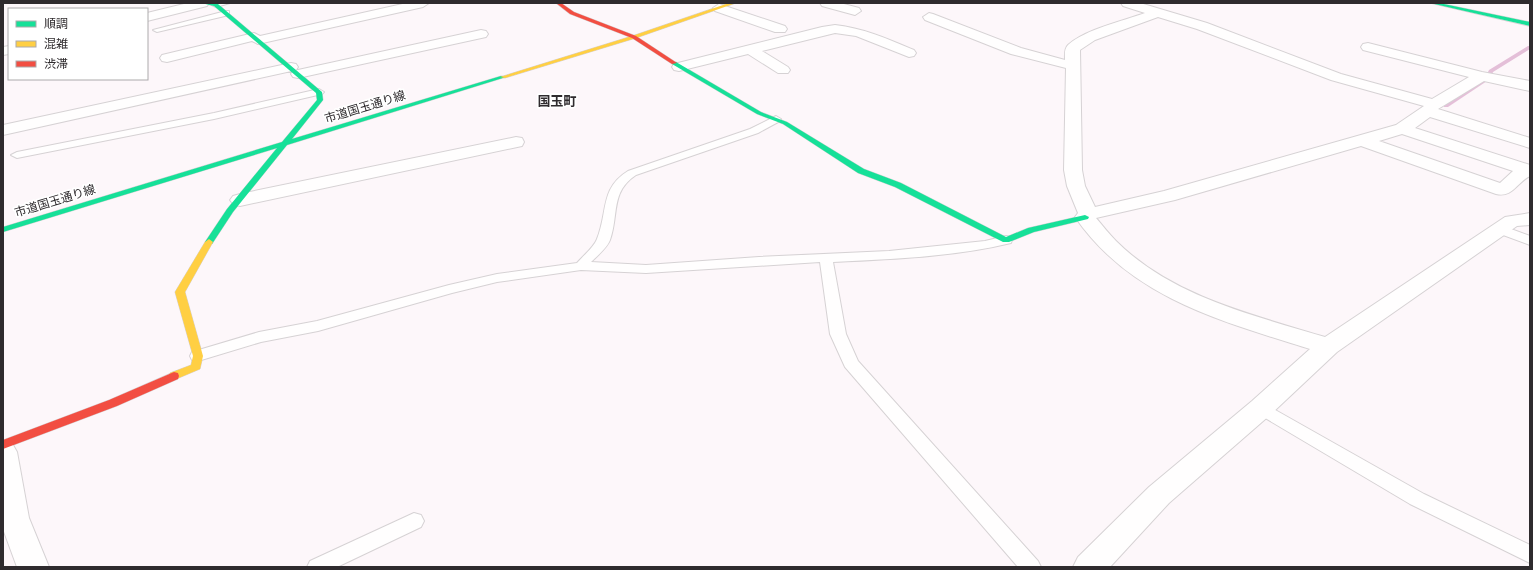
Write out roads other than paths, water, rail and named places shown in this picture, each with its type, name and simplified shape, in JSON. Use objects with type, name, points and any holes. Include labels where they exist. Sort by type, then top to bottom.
[{"type":"street","points":[[167,58],[423,3]]},
{"type":"street","points":[[558,3],[572,13],[634,37],[680,67],[759,113],[785,123],[861,171],[898,185],[1006,240],[1031,230],[1168,196],[1402,129],[1431,108],[1482,76]]},
{"type":"street","name":"市道国玉通り線","points":[[3,230],[634,37],[734,3]]},
{"type":"street","points":[[826,3],[855,11]]},
{"type":"street","points":[[1128,3],[1156,13],[1202,26],[1336,77],[1431,108],[1530,143]]},
{"type":"street","points":[[1432,3],[1530,24]]},
{"type":"street","points":[[3,446],[65,420],[113,403],[196,367],[198,356],[180,292],[199,257],[240,200],[320,100],[319,92],[295,70],[226,13],[207,4],[148,17]]},
{"type":"street","points":[[719,8],[780,29]]},
{"type":"street","points":[[1156,13],[1080,42],[1073,48],[1073,170],[1076,186],[1087,215],[1110,247],[1145,275],[1177,294],[1226,314],[1328,346]]},
{"type":"street","points":[[929,18],[1016,52],[1072,66]]},
{"type":"street","points":[[680,67],[809,35],[828,28],[849,29],[909,53]]},
{"type":"street","points":[[3,130],[295,70],[481,34]]},
{"type":"street","points":[[1368,47],[1482,76],[1530,86]]},
{"type":"street","points":[[750,49],[783,70]]},
{"type":"street","points":[[1402,129],[1528,170]]},
{"type":"street","points":[[1363,141],[1503,190],[1528,170]]},
{"type":"street","points":[[240,200],[516,142]]},
{"type":"street","points":[[1090,567],[1159,495],[1261,408],[1328,346],[1512,221],[1530,219]]},
{"type":"street","points":[[3,452],[8,520],[33,567]]},
{"type":"lane","points":[[207,4],[226,3]]},
{"type":"lane","points":[[157,30],[226,13]]},
{"type":"lane","points":[[18,155],[214,116],[319,92]]},
{"type":"lane","points":[[581,266],[603,241],[614,191],[617,184],[622,179],[632,173],[754,131],[776,119]]},
{"type":"lane","points":[[1500,229],[1530,241]]},
{"type":"lane","points":[[198,356],[259,337],[318,326],[449,289],[497,278],[581,266],[646,269],[889,255],[985,245],[1006,240]]},
{"type":"lane","points":[[826,258],[838,334],[851,363],[1032,567]]},
{"type":"lane","points":[[1261,408],[1417,499],[1530,554]]},
{"type":"lane","points":[[317,567],[414,521]]},
{"type":"waterway","points":[[1489,76],[1491,71],[1530,47]]},
{"type":"waterway","points":[[1446,106],[1484,81]]},
{"type":"district","name":"国玉町","points":[[557,101]]}]
